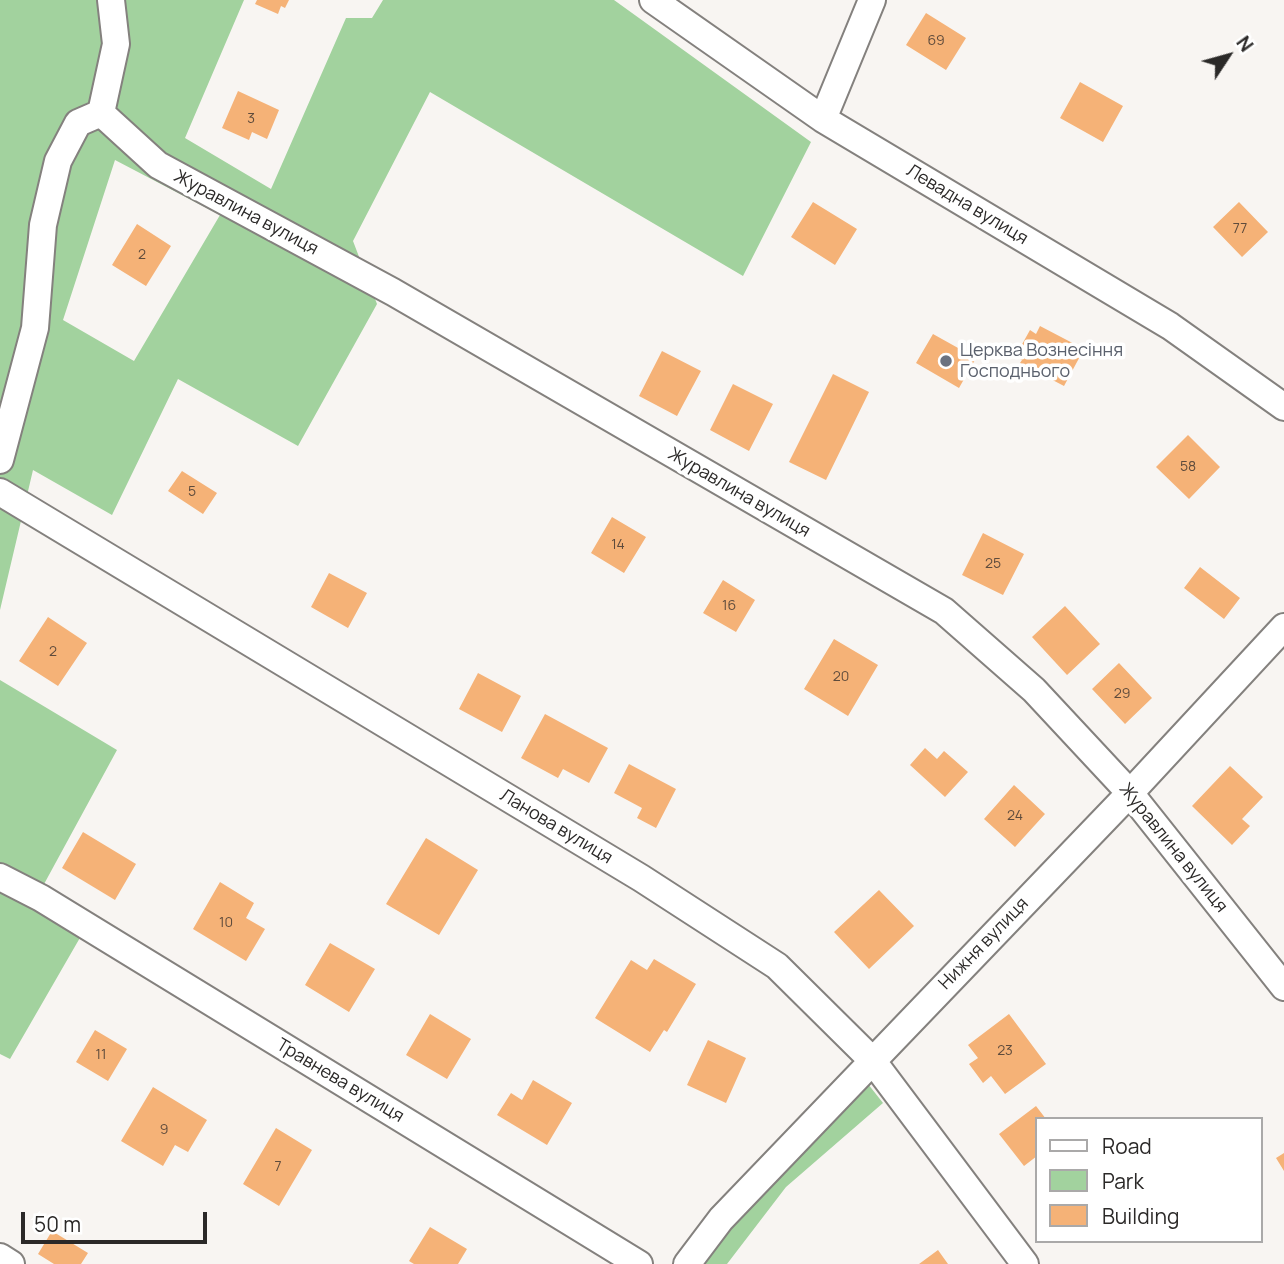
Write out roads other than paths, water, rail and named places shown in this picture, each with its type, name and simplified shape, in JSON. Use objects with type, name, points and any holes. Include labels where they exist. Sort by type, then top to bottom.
[{"type":"street","points":[[0,460],[35,328],[43,225],[58,161],[78,123],[101,113],[116,44],[111,0]]},
{"type":"street","name":"Левадна вулиця","points":[[653,0],[823,119],[1170,327],[1284,407]]},
{"type":"street","points":[[823,119],[872,0]]},
{"type":"street","name":"Журавлина вулиця","points":[[101,113],[158,165],[393,292],[944,611],[1034,690],[1130,793],[1284,987]]},
{"type":"street","name":"Ланова вулиця","points":[[0,492],[641,878],[777,966],[872,1060],[1025,1264]]},
{"type":"street","name":"Нижня вулиця","points":[[687,1264],[721,1219],[1130,793],[1284,626]]},
{"type":"street","name":"Травнева вулиця","points":[[0,877],[41,898],[639,1264]]},
{"type":"street","points":[[0,1257],[11,1264]]},
{"type":"place","name":"Церква Вознесіння Господнього","points":[[946,361]]}]
